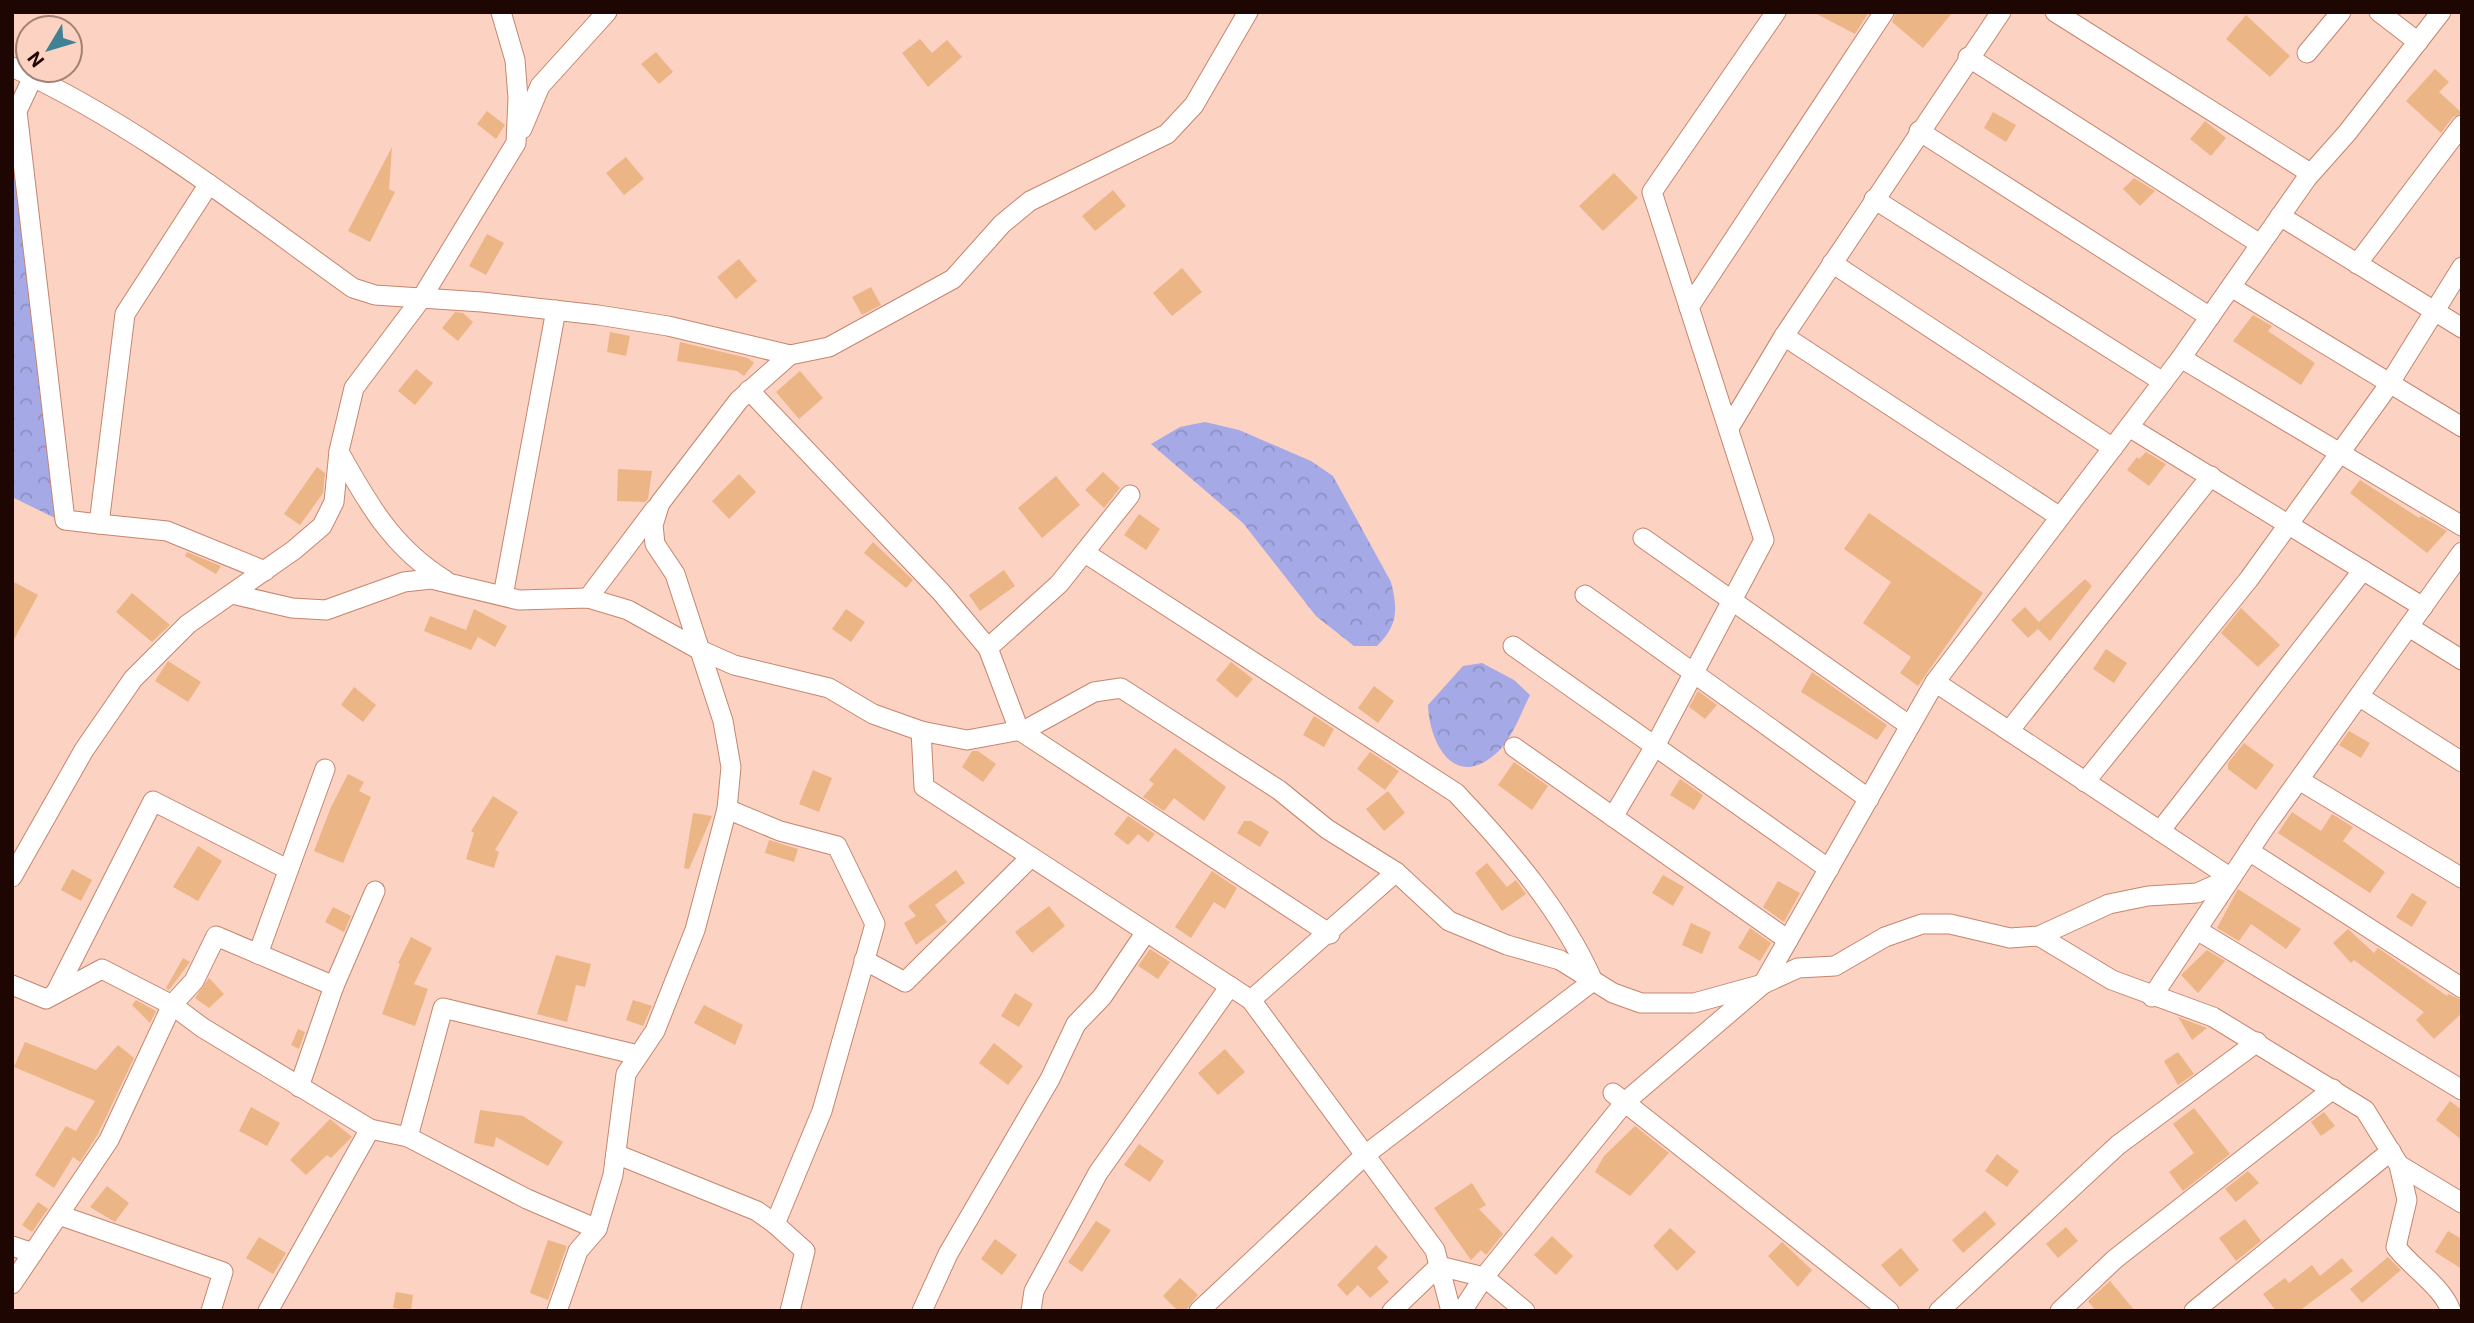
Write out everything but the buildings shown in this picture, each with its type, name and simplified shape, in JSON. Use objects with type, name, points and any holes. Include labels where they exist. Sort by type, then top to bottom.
[{"type":"street","points":[[500,12],[514,60],[518,98],[516,143]]},
{"type":"street","points":[[12,877],[84,750],[125,690],[188,624],[265,571],[323,526],[334,502],[339,451],[354,388],[421,299],[516,143],[540,86],[607,12]]},
{"type":"street","points":[[50,84],[73,95],[209,184],[353,288],[375,295],[482,302],[668,326],[790,355],[829,347],[953,279],[1002,224],[1030,201],[1167,134],[1194,106],[1248,12]]},
{"type":"street","points":[[1613,817],[1655,746],[1764,540],[1652,192],[1776,12]]},
{"type":"street","points":[[1689,307],[1884,12]]},
{"type":"street","points":[[1729,428],[1784,336],[1968,57],[2001,12]]},
{"type":"street","points":[[2055,12],[2311,173]]},
{"type":"street","points":[[2307,53],[2341,12]]},
{"type":"street","points":[[2379,12],[2418,42]]},
{"type":"street","points":[[1462,1311],[1619,1097],[1763,984],[1935,682],[2181,358],[2311,173],[2441,12]]},
{"type":"street","points":[[1968,57],[2260,244]]},
{"type":"street","points":[[29,84],[17,111],[65,520],[167,531],[265,571]]},
{"type":"street","points":[[2357,264],[2462,125]]},
{"type":"street","points":[[1920,131],[2210,317]]},
{"type":"street","points":[[99,524],[125,314],[209,184]]},
{"type":"street","points":[[1874,199],[2163,382]]},
{"type":"street","points":[[2280,216],[2462,328]]},
{"type":"street","points":[[1832,263],[2112,448]]},
{"type":"street","points":[[2085,782],[2249,579],[2389,383],[2462,267]]},
{"type":"street","points":[[2231,287],[2462,427]]},
{"type":"street","points":[[503,596],[556,310]]},
{"type":"street","points":[[1784,336],[2060,517]]},
{"type":"street","points":[[588,598],[749,390],[790,355]]},
{"type":"street","points":[[2181,358],[2462,526]]},
{"type":"street","points":[[749,390],[941,592],[988,648],[1019,730],[1330,933]]},
{"type":"street","points":[[2129,427],[2423,607]]},
{"type":"street","points":[[339,451],[369,508],[416,562],[451,584]]},
{"type":"street","points":[[2009,731],[2211,477]]},
{"type":"street","points":[[988,648],[1059,584],[1130,495]]},
{"type":"street","points":[[558,1311],[578,1251],[597,1228],[613,1175],[626,1074],[655,1031],[695,930],[727,810],[731,767],[723,722],[675,574],[655,544],[653,525],[660,503]]},
{"type":"street","points":[[1643,538],[1910,726]]},
{"type":"street","points":[[1085,552],[1455,793],[1491,831],[1577,944],[1592,981]]},
{"type":"street","points":[[2152,997],[2249,851],[2462,552]]},
{"type":"street","points":[[2160,831],[2363,570]]},
{"type":"street","points":[[232,594],[292,608],[326,610],[404,582],[431,579],[519,600],[588,598],[628,610],[698,649],[734,664],[829,688],[873,714],[921,731],[967,740],[1019,730],[1094,692],[1121,688],[1279,790],[1327,829],[1396,872],[1448,921],[1507,945],[1560,960],[1613,993],[1642,1003],[1694,1003],[1763,984],[1798,968],[1835,966],[1885,937],[1922,925],[1950,924],[2010,937],[2039,936],[2109,904],[2148,896],[2197,893],[2231,878]]},
{"type":"street","points":[[1586,595],[1869,799]]},
{"type":"street","points":[[2409,627],[2462,660]]},
{"type":"street","points":[[1513,646],[1829,869]]},
{"type":"street","points":[[1935,682],[2231,878]]},
{"type":"street","points":[[2360,697],[2462,762]]},
{"type":"street","points":[[921,731],[924,787],[1251,1000],[1435,1250],[1451,1311]]},
{"type":"street","points":[[1514,747],[1788,940]]},
{"type":"street","points":[[258,954],[325,769]]},
{"type":"street","points":[[2300,780],[2462,878]]},
{"type":"street","points":[[55,994],[153,801],[287,869]]},
{"type":"street","points":[[727,810],[780,831],[837,846],[874,924],[822,1111],[775,1224]]},
{"type":"street","points":[[2249,851],[2462,988]]},
{"type":"street","points":[[864,961],[905,982],[1031,857]]},
{"type":"street","points":[[1251,1000],[1396,872]]},
{"type":"street","points":[[299,1087],[334,986],[374,891]]},
{"type":"street","points":[[2197,930],[2462,1090]]},
{"type":"street","points":[[922,1311],[948,1254],[1049,1079],[1076,1024],[1102,997],[1146,932]]},
{"type":"street","points":[[12,1284],[109,1140],[172,1005],[194,981],[216,936],[334,986]]},
{"type":"street","points":[[2039,936],[2112,980],[2152,997],[2213,1017],[2365,1110],[2395,1158],[2407,1200],[2396,1247],[2411,1267],[2445,1295],[2451,1311]]},
{"type":"street","points":[[12,985],[46,999],[102,969],[172,1005],[203,1028],[370,1129],[408,1137],[527,1199],[597,1228]]},
{"type":"street","points":[[1199,1311],[1365,1155],[1592,981]]},
{"type":"street","points":[[1031,1311],[1034,1291],[1098,1174],[1230,986]]},
{"type":"street","points":[[408,1137],[443,1008],[638,1055]]},
{"type":"street","points":[[1939,1311],[2118,1144],[2257,1042]]},
{"type":"street","points":[[2060,1311],[2115,1259],[2333,1089]]},
{"type":"street","points":[[1619,1097],[1889,1311]]},
{"type":"street","points":[[268,1311],[370,1129]]},
{"type":"street","points":[[616,1154],[757,1211],[805,1251],[790,1311]]},
{"type":"street","points":[[2395,1158],[2462,1203]]},
{"type":"street","points":[[2194,1311],[2395,1158]]},
{"type":"street","points":[[59,1215],[223,1272],[211,1311]]},
{"type":"street","points":[[12,1246],[33,1253]]},
{"type":"street","points":[[2403,1256],[2462,1292]]},
{"type":"street","points":[[1440,1266],[1484,1278],[1525,1311]]},
{"type":"street","points":[[1392,1311],[1440,1266]]},
{"type":"green space","points":[[12,157],[57,519],[12,497]]},
{"type":"green space","points":[[1205,422],[1239,430],[1311,461],[1333,476],[1391,582],[1395,601],[1393,624],[1377,646],[1354,646],[1316,616],[1243,523],[1151,444],[1180,427]]},
{"type":"green space","points":[[1482,663],[1514,680],[1530,695],[1514,728],[1499,750],[1478,765],[1466,767],[1455,764],[1438,745],[1429,719],[1428,705],[1463,666]]}]
